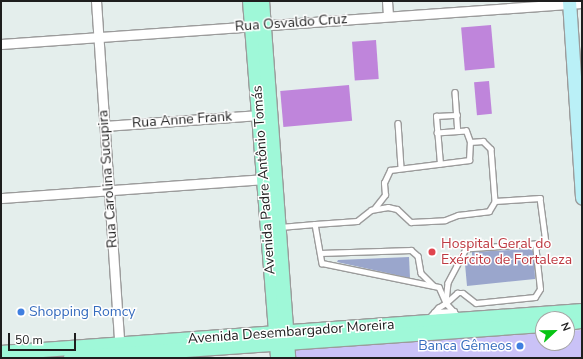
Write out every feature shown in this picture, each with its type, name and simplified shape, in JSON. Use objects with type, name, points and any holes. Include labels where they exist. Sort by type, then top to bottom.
[{"type":"main road","name":"Avenida Padre Antônio Tomás","points":[[250,1],[258,25],[278,227],[281,338],[278,358]]},
{"type":"main road","name":"Avenida Padre Antônio Tomás","points":[[262,1],[258,25],[259,115],[264,179],[281,338],[288,358]]},
{"type":"main road","points":[[569,2],[582,198]]},
{"type":"main road","name":"Avenida Desembargador Moreira","points":[[71,358],[120,352],[281,338],[424,329],[460,321],[582,311]]},
{"type":"main road","name":"Avenida Desembargador Moreira","points":[[460,321],[535,325]]},
{"type":"main road","name":"Avenida Desembargador Moreira","points":[[1,353],[120,352]]},
{"type":"street","name":"Rua Carolina Sucupira","points":[[96,1],[120,352]]},
{"type":"street","points":[[387,1],[388,16]]},
{"type":"street","name":"Rua Osvaldo Cruz","points":[[1,44],[569,2],[582,3]]},
{"type":"street","name":"Rua Anne Frank","points":[[105,126],[259,115]]},
{"type":"street","points":[[1,198],[264,179]]},
{"type":"lane","points":[[455,92],[458,131]]},
{"type":"lane","points":[[440,164],[436,116],[457,115]]},
{"type":"lane","points":[[398,123],[401,167]]},
{"type":"lane","points":[[278,227],[357,221],[374,209],[385,195],[384,183],[390,170],[401,167],[467,162],[470,156],[470,142],[466,131],[437,133]]},
{"type":"lane","points":[[374,209],[397,209],[407,221],[419,222],[445,220],[458,215],[489,211],[496,201],[491,149],[483,141],[470,142]]},
{"type":"lane","points":[[496,201],[540,198],[546,243],[537,247]]},
{"type":"lane","points":[[315,224],[320,254],[326,265],[439,287],[446,303],[460,321]]},
{"type":"lane","points":[[424,329],[434,313],[446,303],[457,293],[463,293],[476,303],[536,297],[540,289],[537,247],[532,243],[466,248],[448,283],[446,303]]},
{"type":"lane","points":[[320,254],[412,250],[418,256],[421,273],[435,287]]},
{"type":"lane","points":[[434,313],[460,321]]},
{"type":"shaded area","points":[[491,25],[495,68],[465,70],[461,28]]},
{"type":"shaded area","points":[[376,40],[379,79],[355,81],[352,42]]},
{"type":"shaded area","points":[[489,81],[492,114],[477,115],[474,82]]},
{"type":"shaded area","points":[[349,85],[352,121],[283,127],[280,91]]},
{"type":"shaded area","points":[[530,249],[534,252],[535,279],[467,286],[465,264],[472,257],[472,252]]},
{"type":"shaded area","points":[[409,257],[410,278],[337,262],[338,260]]},
{"type":"shaded area","points":[[575,330],[582,330],[582,358],[292,358],[292,353],[297,350],[535,334],[535,351],[575,351]]},
{"type":"place","name":"Hospital Geral do Exército de Fortaleza","points":[[432,252]]},
{"type":"place","name":"Shopping Romcy","points":[[21,312]]},
{"type":"place","name":"Banca Gêmeos","points":[[520,346]]}]
